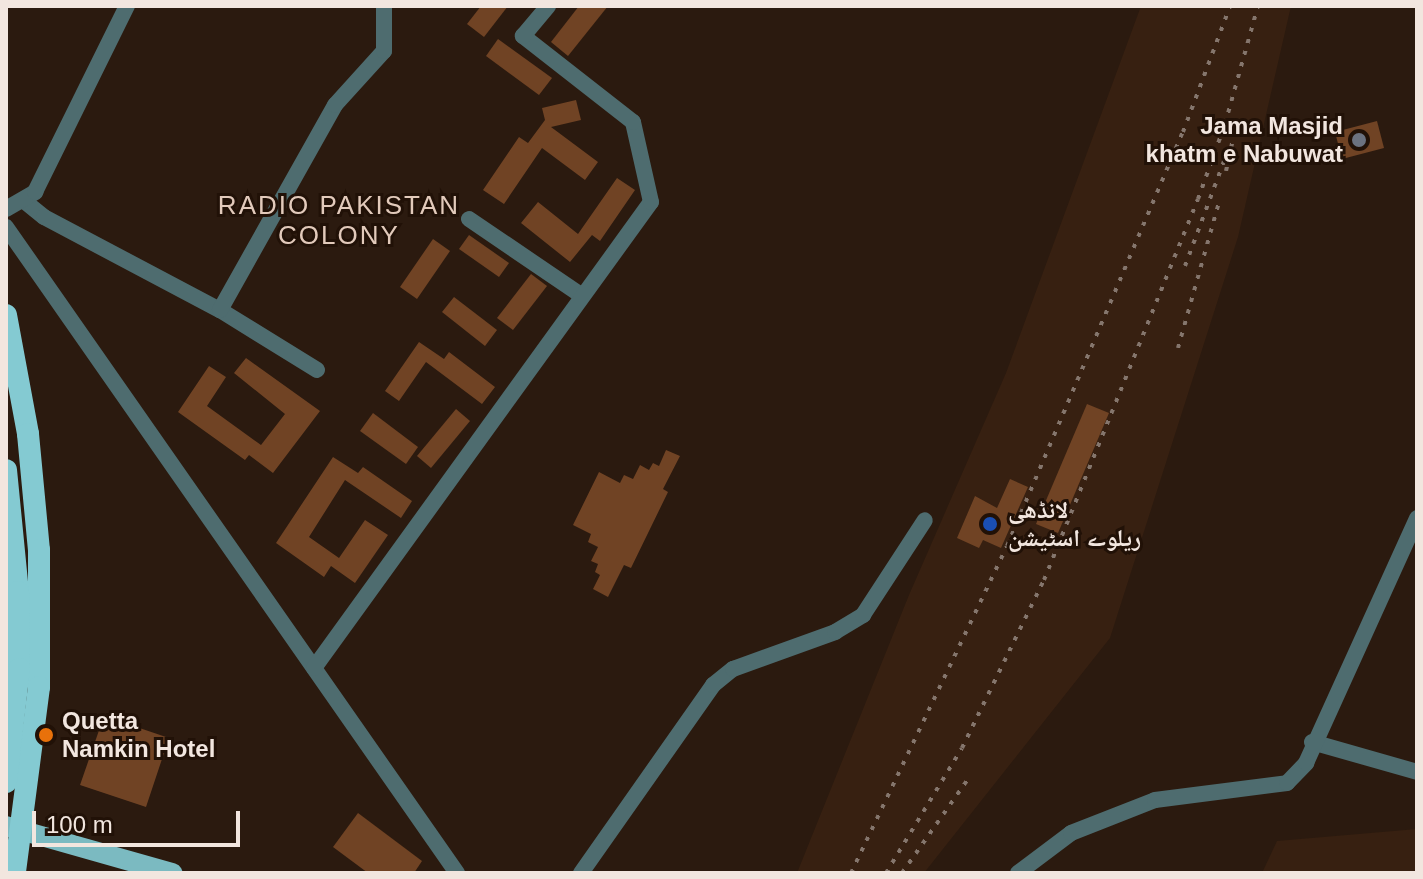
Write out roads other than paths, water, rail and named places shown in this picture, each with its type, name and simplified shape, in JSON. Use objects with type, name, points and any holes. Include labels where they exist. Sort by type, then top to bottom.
[{"type":"highway","points":[[6,315],[28,434],[39,550],[39,687],[14,834],[15,873]]},
{"type":"highway","points":[[6,470],[19,654],[6,782]]},
{"type":"main road","points":[[14,834],[128,873]]},
{"type":"main road","points":[[14,834],[172,873]]},
{"type":"street","points":[[6,209],[35,192],[127,6]]},
{"type":"street","points":[[220,310],[335,105],[384,51],[384,6]]},
{"type":"street","points":[[314,668],[651,202],[633,122],[523,36],[548,6]]},
{"type":"street","points":[[23,200],[44,217],[220,310],[317,370]]},
{"type":"street","points":[[469,219],[581,295]]},
{"type":"street","points":[[6,227],[457,873]]},
{"type":"street","points":[[1018,873],[1071,833],[1155,800],[1287,783],[1306,763],[1312,742],[1417,518]]},
{"type":"street","points":[[581,873],[705,694],[733,669],[835,632],[863,615],[925,520]]},
{"type":"street","points":[[1312,742],[1417,772]]},
{"type":"railway","points":[[851,873],[1007,546],[1183,132],[1230,6]]},
{"type":"railway","points":[[886,873],[962,748],[1044,580],[1198,199],[1225,124],[1258,6]]},
{"type":"railway","points":[[1226,171],[1238,116]]},
{"type":"railway","points":[[1185,266],[1224,161]]},
{"type":"railway","points":[[1178,348],[1219,202]]},
{"type":"railway","points":[[902,873],[968,779]]},
{"type":"place","name":"Jama Masjid khatm e Nabuwat","points":[[1359,140]]},
{"type":"place","name":"لانڈھی ریلوے اسٹیشن","points":[[990,524]]},
{"type":"place","name":"Quetta Namkin Hotel","points":[[46,735]]},
{"type":"district","name":"RADIO PAKISTAN COLONY","points":[[339,221]]}]
